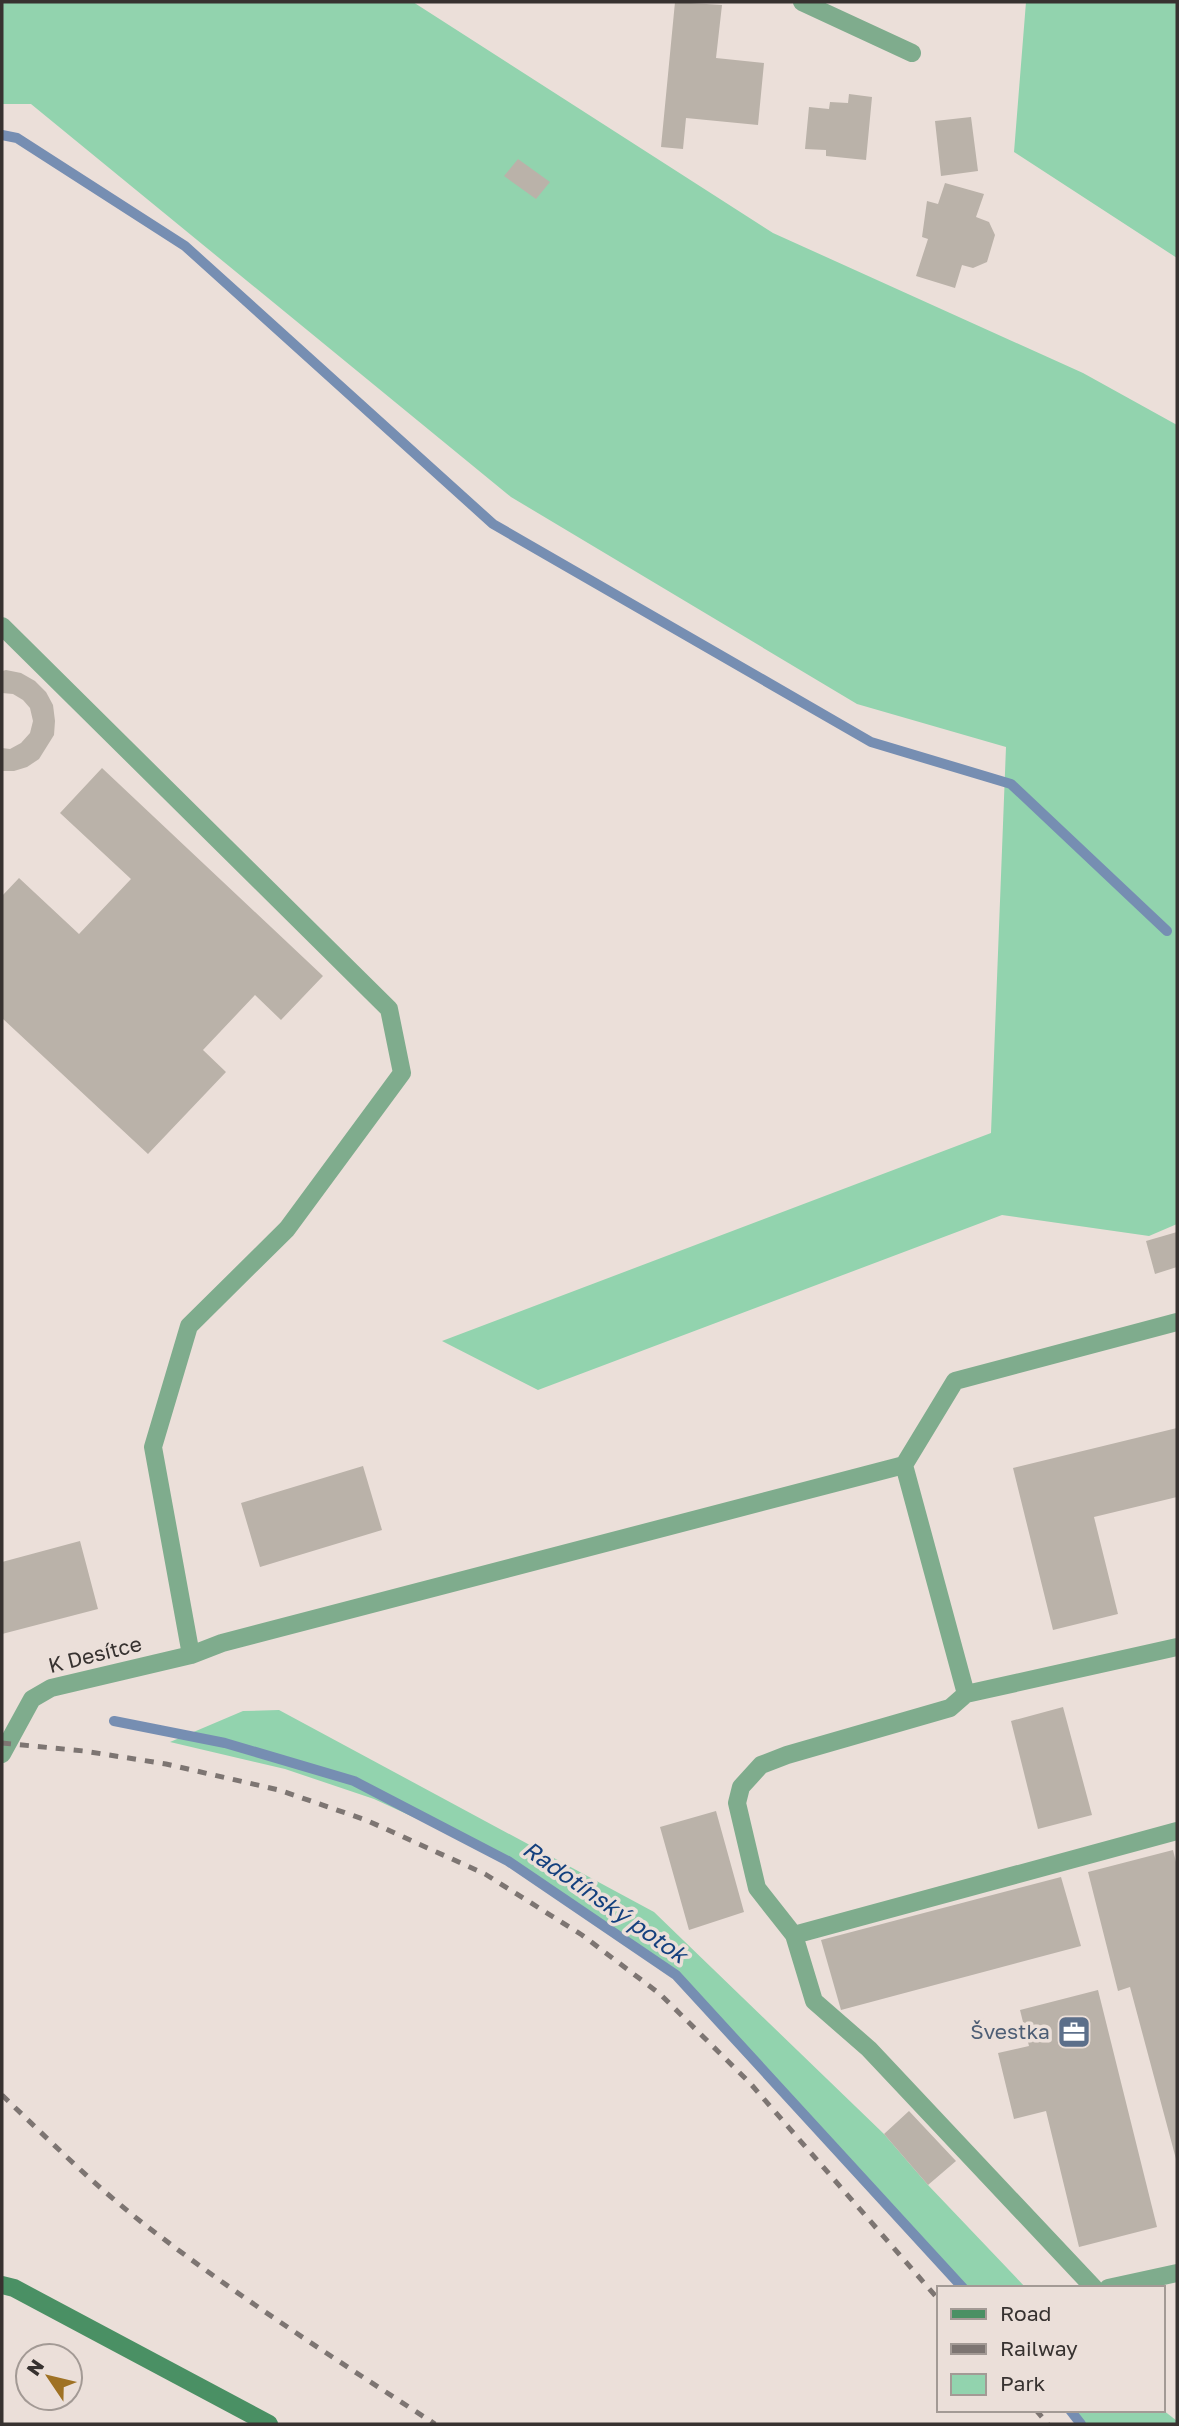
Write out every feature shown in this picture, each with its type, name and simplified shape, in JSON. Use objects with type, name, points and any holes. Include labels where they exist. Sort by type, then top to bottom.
[{"type":"street","points":[[802,2],[912,52]]},
{"type":"street","points":[[2,626],[389,1009],[402,1073],[287,1228],[190,1326],[153,1447],[191,1655]]},
{"type":"street","points":[[966,1694],[904,1465],[955,1381],[1177,1322]]},
{"type":"street","name":"K Desítce","points":[[2,1754],[32,1699],[51,1688],[191,1655],[222,1643],[904,1465]]},
{"type":"street","points":[[1092,2286],[869,2049],[814,2001],[794,1935],[757,1888],[737,1803],[741,1787],[761,1765],[787,1755],[950,1708],[966,1694],[1177,1647]]},
{"type":"street","points":[[794,1935],[1177,1830]]},
{"type":"street","points":[[1117,2286],[1177,2273]]},
{"type":"street","points":[[2,2285],[14,2288],[269,2424]]},
{"type":"green space","points":[[2,2],[413,2],[773,233],[1083,373],[1177,425],[1177,1224],[1149,1236],[1002,1215],[538,1390],[442,1341],[991,1133],[1006,747],[857,704],[511,497],[31,104],[2,104]]},
{"type":"green space","points":[[1026,2],[1177,2],[1177,258],[1014,152]]},
{"type":"green space","points":[[279,1710],[654,1912],[884,2134],[928,2185],[1024,2286],[956,2286],[767,2068],[674,1977],[594,1917],[496,1855],[374,1799],[285,1769],[170,1742],[243,1711]]},
{"type":"green space","points":[[1067,2412],[1165,2412],[1177,2421],[1177,2424],[1077,2424]]},
{"type":"building","points":[[675,2],[722,5],[716,58],[764,63],[758,125],[686,118],[683,149],[661,147]]},
{"type":"building","points":[[849,94],[872,97],[866,160],[826,156],[826,150],[805,149],[809,107],[829,109],[830,102],[848,103]]},
{"type":"building","points":[[971,117],[978,171],[941,176],[935,121]]},
{"type":"building","points":[[518,159],[550,182],[536,199],[504,176]]},
{"type":"building","points":[[945,183],[984,194],[976,217],[989,222],[995,235],[987,262],[973,268],[962,265],[955,288],[916,276],[928,239],[922,237],[927,201],[938,204]]},
{"type":"building","points":[[2,671],[21,673],[35,681],[46,692],[53,705],[55,721],[54,735],[39,759],[14,771],[2,771],[2,748],[10,749],[21,743],[30,733],[33,721],[30,708],[23,700],[13,694],[2,693]]},
{"type":"building","points":[[102,768],[323,976],[281,1020],[255,995],[203,1050],[226,1072],[148,1154],[2,1018],[2,896],[19,878],[79,934],[131,879],[60,813]]},
{"type":"building","points":[[1177,1232],[1177,1267],[1155,1274],[1146,1241]]},
{"type":"building","points":[[1177,1428],[1177,1497],[1094,1517],[1118,1614],[1053,1630],[1013,1468]]},
{"type":"building","points":[[363,1466],[382,1530],[260,1567],[241,1503]]},
{"type":"building","points":[[80,1541],[98,1609],[2,1634],[2,1562]]},
{"type":"building","points":[[1063,1707],[1092,1815],[1038,1829],[1011,1721]]},
{"type":"building","points":[[716,1811],[744,1912],[689,1930],[660,1827]]},
{"type":"building","points":[[1173,1850],[1177,1866],[1176,2159],[1130,1987],[1118,1991],[1088,1872]]},
{"type":"building","points":[[1061,1877],[1081,1946],[841,2010],[821,1940]]},
{"type":"building","points":[[1098,1990],[1157,2227],[1079,2247],[1046,2111],[1014,2119],[998,2053],[1029,2046],[1020,2010]]},
{"type":"building","points":[[909,2111],[956,2161],[928,2185],[884,2134]]},
{"type":"waterway","points":[[2,135],[17,138],[185,246],[493,524],[871,742],[1011,784],[1167,931]]},
{"type":"waterway","name":"Radotínský potok","points":[[114,1721],[225,1743],[354,1781],[508,1861],[676,1975],[961,2286]]},
{"type":"waterway","name":"Radotínský potok","points":[[1072,2412],[1081,2424]]},
{"type":"railway","points":[[2,1743],[84,1751],[166,1764],[279,1790],[366,1820],[485,1874],[582,1935],[660,1994],[750,2083],[937,2298]]},
{"type":"railway","points":[[2,2095],[99,2187],[161,2237],[262,2310],[435,2424]]},
{"type":"railway","points":[[1038,2412],[1048,2424]]},
{"type":"place","name":"Švestka","points":[[1074,2032]]}]
